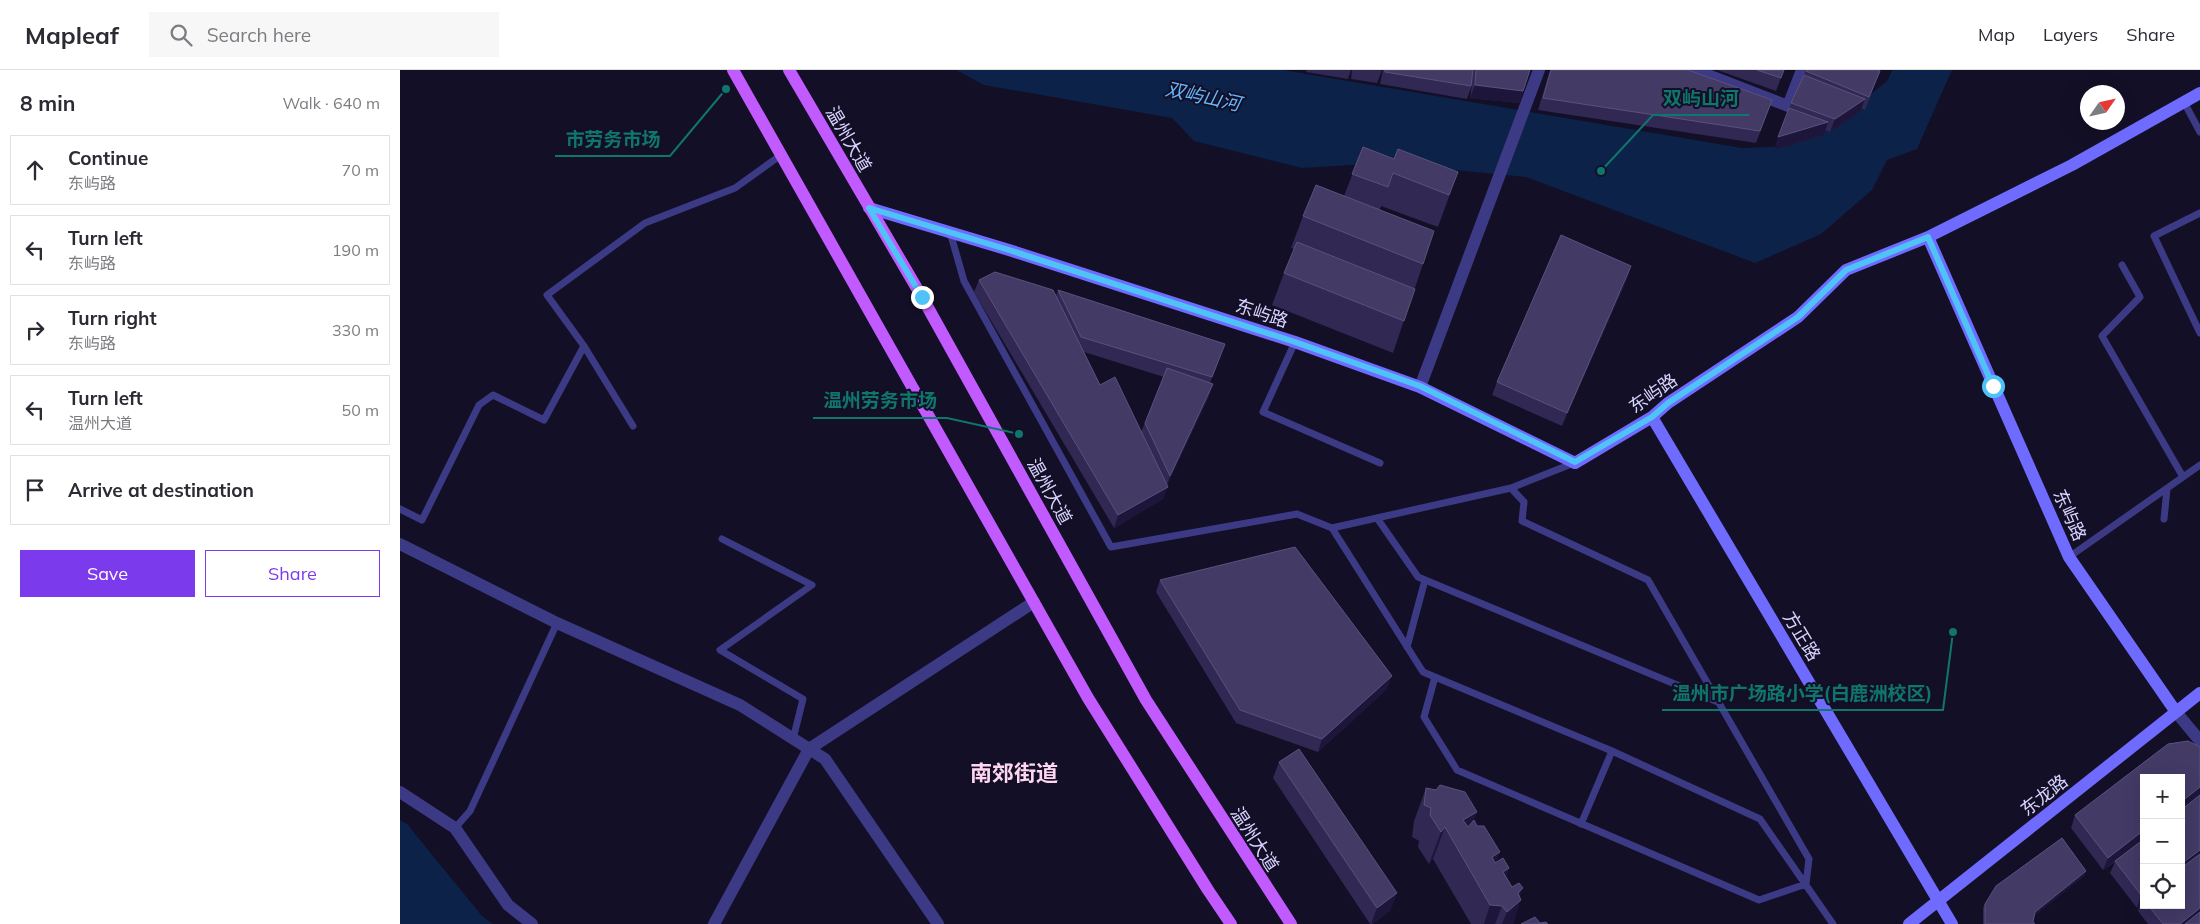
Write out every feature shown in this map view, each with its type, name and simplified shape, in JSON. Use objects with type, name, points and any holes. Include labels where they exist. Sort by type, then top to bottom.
[{"type":"main road","points":[[733,70],[1088,698],[1231,924]]},
{"type":"main road","name":"温州大道","points":[[789,70],[922,297],[1146,700],[1290,924]]},
{"type":"street","points":[[1420,386],[1539,70]]},
{"type":"street","points":[[1695,70],[1788,106],[1802,70]]},
{"type":"street","points":[[1928,237],[2072,165],[2200,93]]},
{"type":"street","name":"东屿路","points":[[869,208],[1295,342],[1420,386],[1575,462],[1652,417],[1668,403],[1798,317],[1846,270],[1928,237],[2069,557],[2176,712]]},
{"type":"street","name":"方正路","points":[[1652,417],[1952,924]]},
{"type":"street","points":[[400,544],[557,623],[740,706],[825,759],[935,923]]},
{"type":"street","points":[[714,924],[809,750],[1034,602]]},
{"type":"street","name":"东龙路","points":[[1909,924],[2200,693]]},
{"type":"street","points":[[2176,712],[2200,742]]},
{"type":"street","points":[[400,792],[455,828],[508,905],[532,924]]},
{"type":"lane","points":[[2184,102],[2200,132]]},
{"type":"lane","points":[[633,426],[584,346],[547,295],[644,223],[735,188],[781,155]]},
{"type":"lane","points":[[2200,212],[2154,236],[2200,333]]},
{"type":"lane","points":[[950,232],[964,281],[1111,547],[1297,514],[1332,528],[1511,488],[1575,462]]},
{"type":"lane","points":[[2122,265],[2140,298],[2102,336],[2183,477]]},
{"type":"lane","points":[[1295,342],[1263,412],[1380,463]]},
{"type":"lane","points":[[400,509],[422,520],[478,405],[493,395],[544,420],[584,346]]},
{"type":"lane","points":[[2069,557],[2200,465]]},
{"type":"lane","points":[[1511,488],[1524,502],[1522,521],[1648,580],[1809,859],[1806,884]]},
{"type":"lane","points":[[2164,520],[2167,489]]},
{"type":"lane","points":[[1377,518],[1418,577],[1719,703]]},
{"type":"lane","points":[[1332,528],[1423,672],[1612,751],[1760,819],[1833,924]]},
{"type":"lane","points":[[722,539],[812,585],[720,650],[803,699],[794,739]]},
{"type":"lane","points":[[1407,647],[1425,580]]},
{"type":"lane","points":[[455,828],[470,811],[557,623]]},
{"type":"lane","points":[[1435,677],[1424,717],[1457,770],[1759,900],[1806,884]]},
{"type":"lane","points":[[1581,824],[1612,751]]},
{"type":"water","points":[[956,70],[1283,70],[1742,148],[1790,146],[1843,117],[1888,80],[1892,70],[1952,70],[1917,149],[1887,160],[1872,190],[1821,234],[1755,263],[1526,177],[1384,163],[1302,168],[1194,141],[1172,118],[984,85]]},
{"type":"water","points":[[400,820],[407,824],[482,916],[493,924],[400,924]]},
{"type":"building","points":[[1385,70],[1473,70],[1471,86],[1385,72]]},
{"type":"building","points":[[1476,70],[1530,70],[1523,91],[1475,85]]},
{"type":"building","points":[[1551,70],[1688,70],[1772,100],[1760,131],[1543,98]]},
{"type":"building","points":[[1757,70],[1784,70],[1781,78]]},
{"type":"building","points":[[1806,70],[1878,70],[1880,71],[1869,97]]},
{"type":"building","points":[[1804,75],[1865,99],[1835,119],[1791,103]]},
{"type":"building","points":[[1789,108],[1828,122],[1778,137]]},
{"type":"building","points":[[1363,147],[1394,159],[1398,149],[1458,172],[1449,195],[1393,173],[1388,187],[1352,174]]},
{"type":"building","points":[[1316,185],[1434,231],[1423,264],[1303,216]]},
{"type":"building","points":[[1561,235],[1631,266],[1567,413],[1497,382]]},
{"type":"building","points":[[1297,242],[1415,289],[1404,321],[1284,273]]},
{"type":"building","points":[[995,272],[1053,290],[1100,385],[1115,377],[1168,487],[1118,515],[979,280]]},
{"type":"building","points":[[1058,290],[1225,344],[1212,377],[1081,337]]},
{"type":"building","points":[[1167,368],[1213,384],[1170,476],[1145,423]]},
{"type":"building","points":[[1295,547],[1392,676],[1322,739],[1240,710],[1160,580]]},
{"type":"building","points":[[2188,741],[2200,747],[2200,787],[2185,799],[2185,774],[2140,774],[2140,833],[2108,858],[2075,815],[2168,744]]},
{"type":"building","points":[[1299,749],[1397,893],[1377,908],[1279,762]]},
{"type":"building","points":[[1440,785],[1465,792],[1477,812],[1463,820],[1468,827],[1474,820],[1477,826],[1484,826],[1500,852],[1492,857],[1495,863],[1503,858],[1509,868],[1503,872],[1512,887],[1519,883],[1523,888],[1518,893],[1521,900],[1507,912],[1502,906],[1490,905],[1445,827],[1441,832],[1430,815],[1431,808],[1424,805],[1426,788],[1436,790]]},
{"type":"building","points":[[2200,795],[2200,850],[2185,861],[2185,819],[2185,807]]},
{"type":"building","points":[[2062,838],[2086,871],[2035,912],[2033,922],[2035,924],[1985,924],[1985,904],[1996,886]]},
{"type":"building","points":[[2140,842],[2140,894],[2115,861]]},
{"type":"building","points":[[2200,854],[2200,908],[2180,924],[2163,924],[2151,909],[2185,909],[2185,865]]},
{"type":"building","points":[[2200,912],[2200,924],[2185,924]]},
{"type":"building","points":[[1535,917],[1540,923],[1546,922],[1548,924],[1521,924]]},
{"type":"place","name":"市劳务市场","points":[[726,89]]},
{"type":"place","name":"双屿山河","points":[[1601,171]]},
{"type":"place","name":"温州劳务市场","points":[[1019,434]]},
{"type":"place","name":"温州市广场路小学(白鹿洲校区)","points":[[1953,632]]},
{"type":"district","name":"南郊街道","points":[[1014,773]]},
{"type":"route","points":[[922,297],[869,208],[1009,250],[1295,342],[1420,386],[1575,462],[1652,417],[1668,403],[1798,317],[1846,270],[1928,237],[1993,386]]}]
